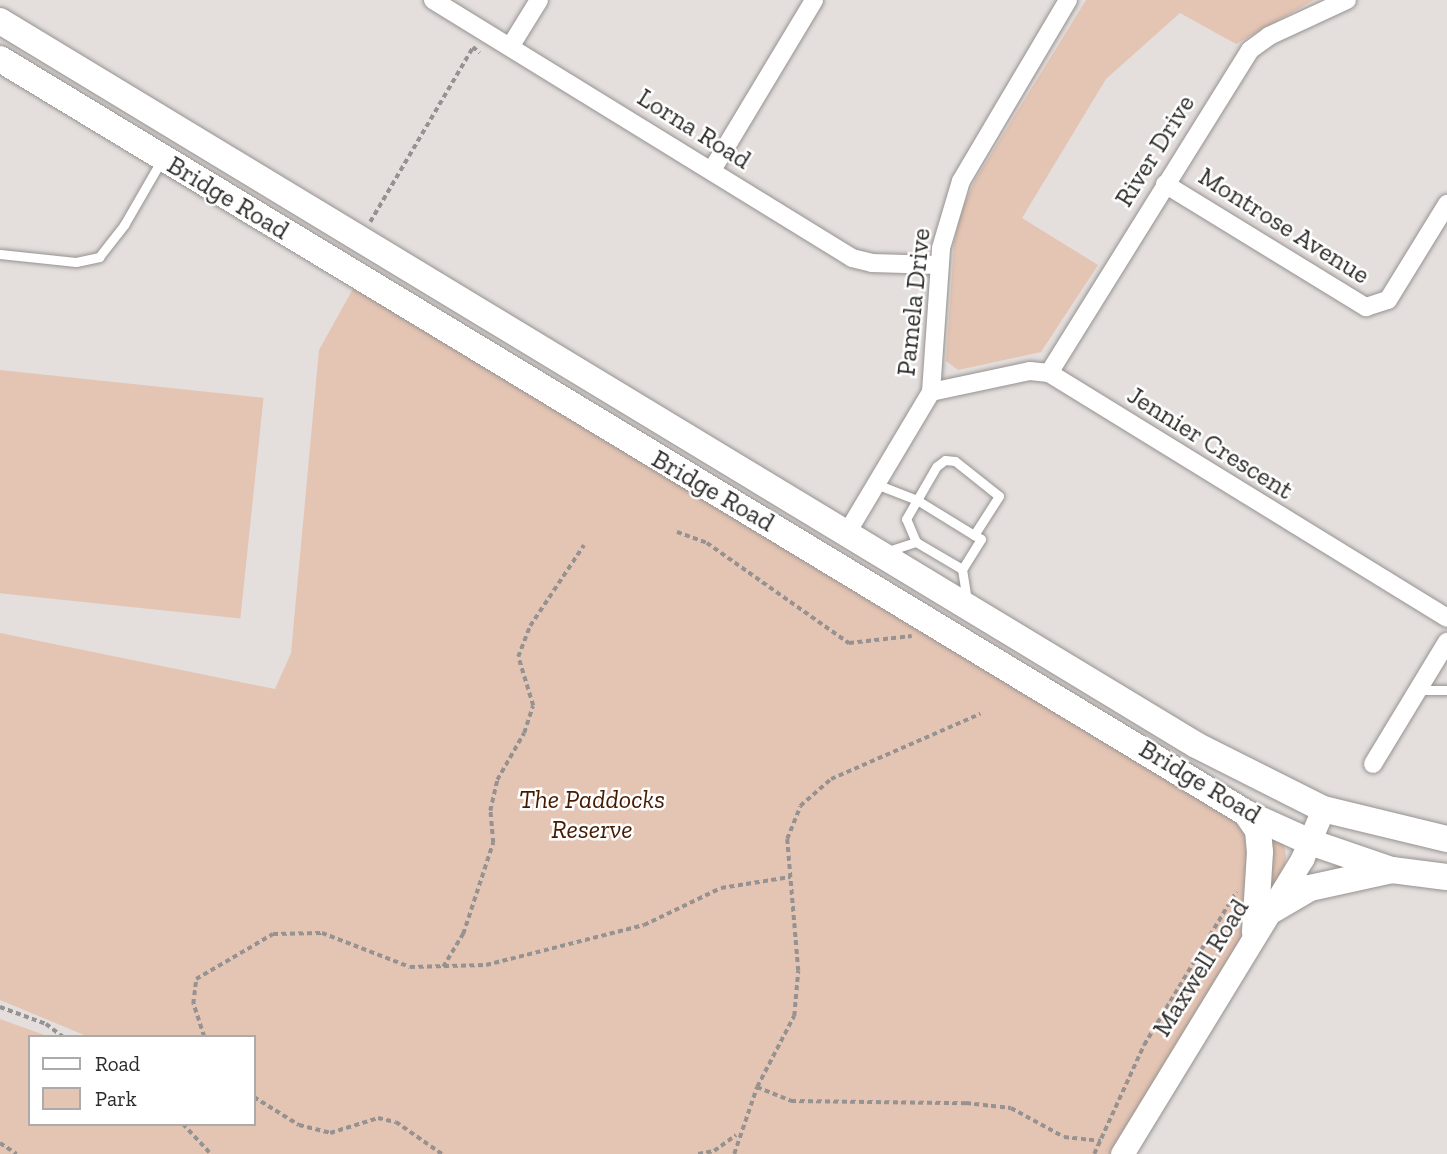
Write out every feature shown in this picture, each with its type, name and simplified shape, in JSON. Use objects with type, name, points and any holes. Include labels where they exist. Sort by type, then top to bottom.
[{"type":"main road","name":"Bridge Road","points":[[0,21],[1196,745],[1323,809],[1447,839]]},
{"type":"main road","name":"Bridge Road","points":[[0,59],[735,506],[832,559],[1246,813],[1310,842],[1392,870],[1447,877]]},
{"type":"main road","points":[[162,158],[178,129]]},
{"type":"main road","points":[[832,559],[847,533]]},
{"type":"main road","points":[[1246,813],[1258,830],[1262,922]]},
{"type":"main road","points":[[1262,922],[1310,888],[1392,870]]},
{"type":"street","name":"Lorna Road","points":[[433,0],[852,258],[872,263],[939,265]]},
{"type":"street","points":[[510,47],[539,0]]},
{"type":"street","points":[[712,170],[814,0]]},
{"type":"street","name":"Pamela Drive","points":[[847,533],[931,392],[939,265],[954,198],[970,162],[1068,0]]},
{"type":"street","name":"River Drive","points":[[1049,373],[1250,50],[1269,36],[1347,0]]},
{"type":"street","name":"Montrose Avenue","points":[[1165,184],[1371,308],[1388,300],[1447,204]]},
{"type":"street","points":[[931,392],[1030,371],[1049,373]]},
{"type":"street","name":"Jennier Crescent","points":[[1049,373],[1447,618]]},
{"type":"street","points":[[1373,764],[1447,642]]},
{"type":"street","name":"Maxwell Road","points":[[1122,1154],[1310,842],[1323,809]]},
{"type":"lane","points":[[0,254],[76,262],[99,257],[124,225],[162,158]]},
{"type":"lane","points":[[962,569],[916,541],[906,519],[937,466],[945,460],[955,461],[999,496],[974,536]]},
{"type":"lane","points":[[876,484],[917,500],[981,539],[962,569],[968,607]]},
{"type":"lane","points":[[880,553],[916,541]]},
{"type":"lane","points":[[1419,690],[1447,690]]},
{"type":"path","points":[[369,224],[472,47],[480,52]]},
{"type":"path","points":[[677,531],[707,543],[849,643],[921,634]]},
{"type":"path","points":[[443,967],[463,934],[493,844],[490,811],[497,780],[524,733],[533,706],[518,657],[530,626],[584,545]]},
{"type":"path","points":[[734,1154],[738,1134],[757,1087],[794,1016],[798,971],[788,839],[800,806],[831,779],[980,714]]},
{"type":"path","points":[[203,1035],[194,1004],[196,979],[273,934],[322,933],[410,967],[486,965],[644,925],[721,888],[790,877]]},
{"type":"path","points":[[1094,1154],[1144,1045],[1241,882]]},
{"type":"path","points":[[0,1007],[46,1024],[60,1035]]},
{"type":"path","points":[[757,1087],[790,1101],[966,1103],[1011,1108],[1064,1137],[1101,1141]]},
{"type":"path","points":[[256,1098],[299,1125],[330,1133],[378,1118],[396,1122],[442,1154]]},
{"type":"path","points":[[185,1126],[211,1154]]},
{"type":"path","points":[[698,1154],[714,1151],[738,1134]]},
{"type":"path","points":[[0,1143],[17,1154]]},
{"type":"green space","points":[[1086,0],[1314,0],[1236,44],[1180,13],[1106,79],[1022,218],[1098,265],[1041,352],[958,370],[946,361],[954,243],[960,214],[975,180]]},
{"type":"green space","name":"The Paddocks Reserve","points":[[359,278],[1281,831],[1286,855],[1283,881],[1125,1154],[0,1154],[0,1019],[44,1035],[28,1035],[28,1126],[256,1126],[256,1035],[84,1035],[0,1000],[0,633],[275,689],[291,653],[319,350]]},
{"type":"green space","points":[[0,370],[264,398],[240,618],[0,593]]}]
